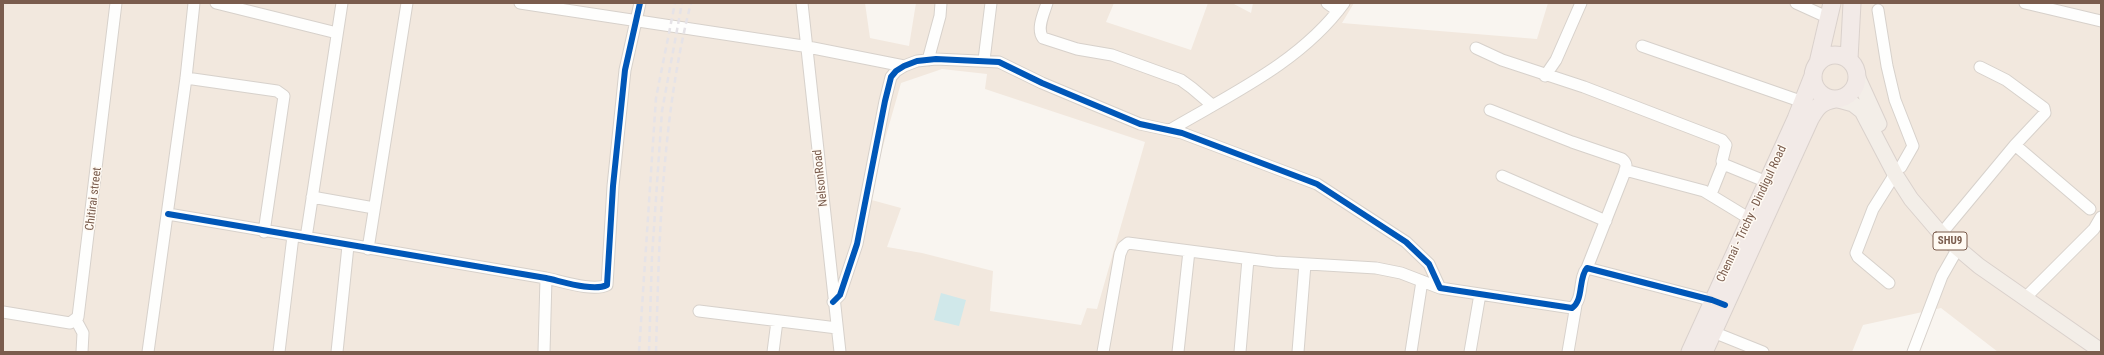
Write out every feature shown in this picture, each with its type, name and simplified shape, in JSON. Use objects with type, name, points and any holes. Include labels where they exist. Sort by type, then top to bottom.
[{"type":"highway","points":[[1815,70],[1829,55],[1836,54],[1849,60],[1852,3]]},
{"type":"highway","name":"Chennai - Trichy - Dindigul Road","points":[[1704,352],[1713,332],[1719,302],[1750,219],[1803,102],[1815,70],[1831,10]]},
{"type":"highway","name":"SHU9","points":[[1849,60],[1854,64],[1858,78]]},
{"type":"highway","name":"SHU9","points":[[1815,70],[1817,90],[1822,95],[1835,99]]},
{"type":"highway","name":"Chennai - Trichy - Dindigul Road","points":[[1690,352],[1719,302],[1816,107],[1822,103],[1842,98],[1853,90],[1858,78]]},
{"type":"main road","name":"SHU9","points":[[1858,78],[1883,132],[1898,170]]},
{"type":"main road","name":"SHU9","points":[[1835,99],[1853,104],[1862,112],[1898,170],[1943,232],[1958,248],[2101,351]]},
{"type":"main road","name":"SHU9","points":[[1943,232],[2026,297],[2101,344]]},
{"type":"street","name":"Chitirai street","points":[[76,320],[80,314],[82,300],[116,3]]},
{"type":"street","points":[[148,352],[186,78],[194,3]]},
{"type":"street","points":[[216,3],[338,33]]},
{"type":"street","points":[[306,238],[342,3]]},
{"type":"street","points":[[368,249],[407,3]]},
{"type":"street","points":[[520,3],[581,8],[636,22],[807,47],[904,66],[928,60],[984,60],[1007,65],[1042,83],[1140,124],[1170,130],[1323,187],[1406,242],[1429,264],[1440,288]]},
{"type":"street","points":[[168,214],[264,232],[546,278],[592,287],[602,287],[607,285],[613,186],[625,70],[640,3]]},
{"type":"street","name":"NelsonRoad","points":[[802,3],[840,352]]},
{"type":"street","points":[[928,60],[940,16],[941,3]]},
{"type":"street","points":[[984,60],[991,3]]},
{"type":"street","points":[[1047,3],[1040,29],[1040,34],[1043,38],[1077,49],[1112,55],[1176,78],[1189,85],[1212,105]]},
{"type":"street","points":[[1170,130],[1243,88],[1296,52],[1323,28],[1341,7],[1326,3]]},
{"type":"street","points":[[1545,76],[1556,60],[1581,3]]},
{"type":"street","points":[[1796,3],[1831,10]]},
{"type":"street","points":[[2025,3],[2101,21]]},
{"type":"street","points":[[1878,10],[1887,66],[1894,93],[1913,146],[1873,209],[1856,253],[1858,257],[1888,283]]},
{"type":"street","points":[[1642,46],[1803,102]]},
{"type":"street","points":[[1476,48],[1502,60],[1545,76],[1584,87],[1723,140],[1726,146],[1723,164],[1711,194]]},
{"type":"street","points":[[834,302],[840,295],[857,244],[891,77],[904,66]]},
{"type":"street","points":[[1943,232],[2015,145],[2044,114],[2045,110],[2006,80],[1980,67]]},
{"type":"street","points":[[186,78],[277,91],[284,96],[264,232]]},
{"type":"street","points":[[1490,110],[1572,142],[1622,159],[1627,164],[1626,170],[1587,268],[1582,275],[1568,352]]},
{"type":"street","points":[[2015,145],[2090,208]]},
{"type":"street","points":[[1723,164],[1767,182]]},
{"type":"street","points":[[1626,170],[1711,194],[1750,219]]},
{"type":"street","points":[[1502,176],[1606,221]]},
{"type":"street","points":[[312,197],[374,208]]},
{"type":"street","points":[[2026,297],[2094,229],[2101,217]]},
{"type":"street","points":[[279,352],[293,236]]},
{"type":"street","points":[[1102,352],[1123,247],[1128,243],[1248,259],[1376,268],[1401,273],[1440,288],[1569,308],[1576,305]]},
{"type":"street","points":[[337,352],[348,246]]},
{"type":"street","points":[[1913,352],[1942,276],[1958,248]]},
{"type":"street","points":[[1178,352],[1188,251]]},
{"type":"street","points":[[1240,352],[1248,259]]},
{"type":"street","points":[[1298,352],[1305,264]]},
{"type":"street","points":[[1587,268],[1719,302]]},
{"type":"street","points":[[544,352],[546,278]]},
{"type":"street","points":[[1411,352],[1422,281]]},
{"type":"street","points":[[1470,352],[1480,294]]},
{"type":"street","points":[[699,311],[837,328]]},
{"type":"street","points":[[3,312],[70,323],[76,320],[83,333],[82,352]]},
{"type":"street","points":[[773,352],[777,321]]},
{"type":"street","points":[[1713,332],[1763,352]]},
{"type":"shaded area","points":[[3,3],[865,3],[870,38],[909,46],[916,3],[1114,3],[1106,22],[1191,50],[1208,3],[1232,3],[1251,13],[1253,3],[1354,3],[1342,23],[1537,39],[1548,3],[2101,3],[2101,352],[1998,352],[1941,308],[1863,325],[1852,352],[3,352]],"holes":[[[942,69],[987,74],[985,89],[1145,142],[1097,309],[1087,308],[1081,325],[990,311],[993,271],[922,253],[887,247],[901,208],[868,199],[901,83]]]},
{"type":"water","points":[[941,293],[966,300],[959,326],[934,320]]},
{"type":"railway","points":[[639,352],[656,98],[675,3]]},
{"type":"railway","points":[[649,352],[652,256],[662,111],[682,3]]},
{"type":"railway","points":[[656,352],[661,221],[668,132],[681,45],[691,3]]},
{"type":"cycle path","points":[[168,214],[546,278],[586,287],[601,287],[607,285],[613,186],[625,70],[640,3]]},
{"type":"cycle path","points":[[833,302],[840,295],[857,244],[891,77],[896,71],[904,66],[917,61],[936,59],[999,62],[1042,83],[1140,124],[1182,133],[1317,184],[1406,242],[1429,264],[1440,288],[1572,308],[1578,300],[1584,272],[1587,268],[1712,300],[1725,305]]}]
